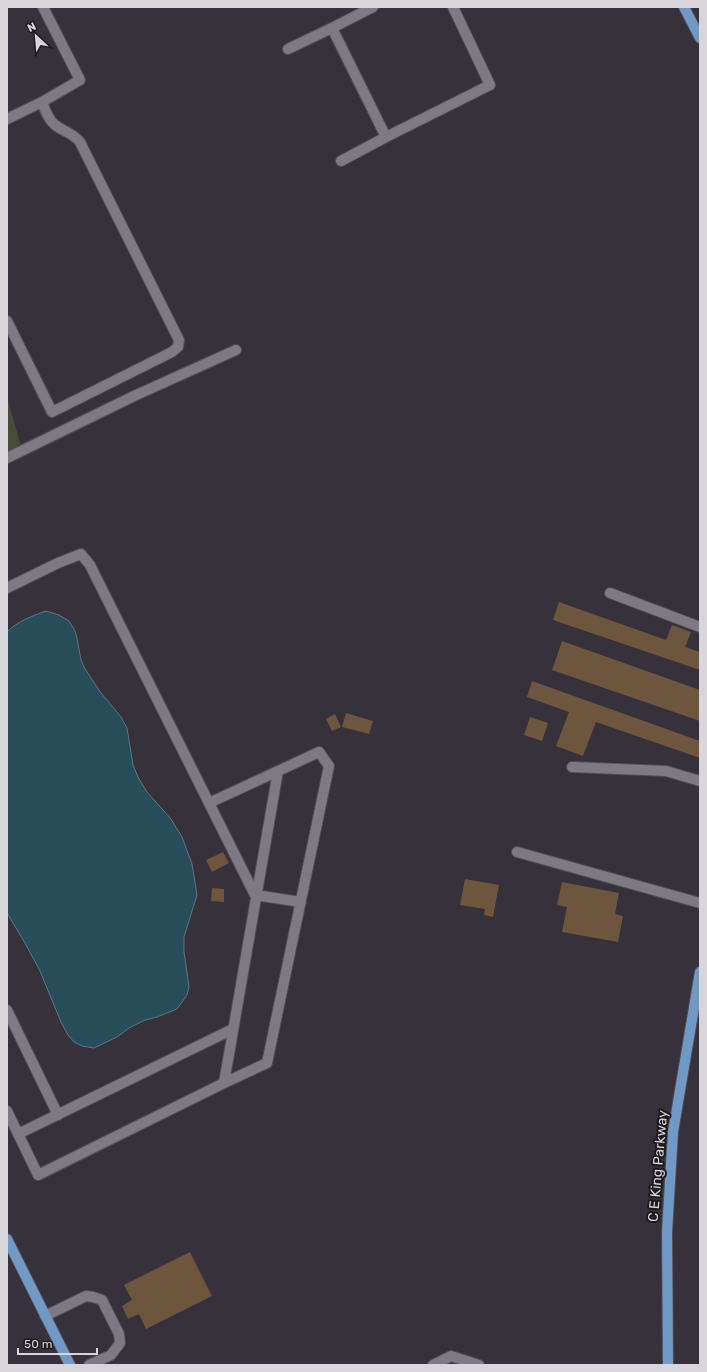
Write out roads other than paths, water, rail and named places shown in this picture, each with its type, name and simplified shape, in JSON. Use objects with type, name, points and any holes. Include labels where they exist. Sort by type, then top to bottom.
[{"type":"main road","points":[[684,7],[700,38]]},
{"type":"main road","name":"C E King Parkway","points":[[668,1365],[667,1232],[673,1132],[700,972]]},
{"type":"main road","points":[[7,1239],[70,1365]]},
{"type":"lane","points":[[7,120],[80,80],[44,7]]},
{"type":"lane","points":[[288,49],[373,7]]},
{"type":"lane","points":[[341,161],[490,85],[453,7]]},
{"type":"lane","points":[[332,28],[386,138]]},
{"type":"lane","points":[[7,321],[52,412],[172,352],[178,347],[179,340],[80,142],[76,136],[55,125],[49,119],[42,102]]},
{"type":"lane","points":[[7,458],[134,396],[236,350]]},
{"type":"lane","points":[[7,588],[58,563],[81,554],[90,565],[255,895]]},
{"type":"lane","points":[[610,593],[700,626]]},
{"type":"lane","points":[[7,1111],[38,1175],[267,1063],[329,766],[319,752],[209,803]]},
{"type":"lane","points":[[572,767],[666,771],[700,781]]},
{"type":"lane","points":[[224,1083],[255,895],[278,771]]},
{"type":"lane","points":[[517,852],[700,903]]},
{"type":"lane","points":[[255,895],[301,902]]},
{"type":"lane","points":[[7,1010],[58,1115]]},
{"type":"lane","points":[[18,1134],[233,1029]]},
{"type":"lane","points":[[45,1316],[86,1296],[102,1300],[119,1334],[120,1343],[111,1355],[89,1365]]},
{"type":"lane","points":[[433,1365],[451,1356],[478,1365]]},
{"type":"water","points":[[46,611],[59,615],[69,621],[75,631],[81,660],[85,669],[101,693],[121,717],[127,728],[133,765],[138,777],[147,792],[171,819],[182,837],[192,864],[197,895],[184,937],[184,952],[189,987],[187,995],[177,1009],[145,1020],[129,1028],[117,1037],[94,1048],[82,1046],[74,1042],[68,1035],[61,1022],[40,971],[7,913],[7,632],[20,622]]}]
